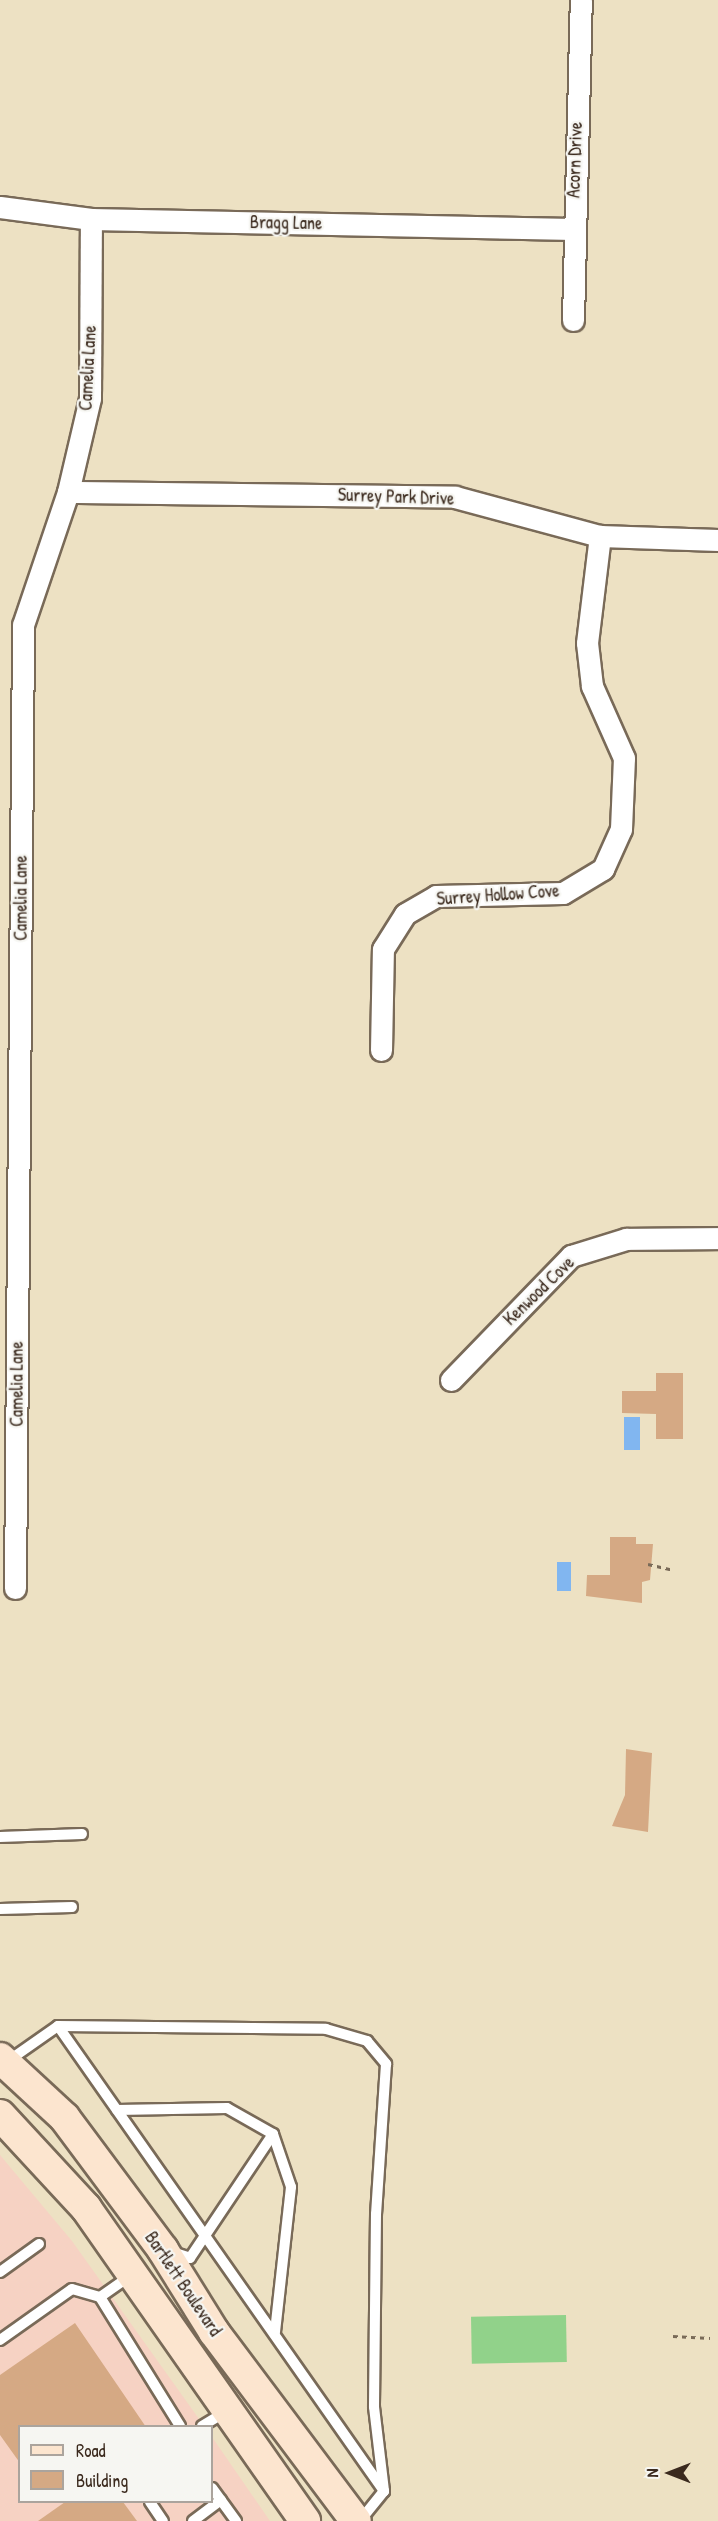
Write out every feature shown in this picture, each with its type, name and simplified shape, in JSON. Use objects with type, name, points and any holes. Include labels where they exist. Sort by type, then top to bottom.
[{"type":"main road","name":"Bartlett Boulevard","points":[[3,2060],[64,2116],[163,2250],[214,2332],[358,2521]]},
{"type":"main road","name":"Bartlett Boulevard","points":[[0,2115],[86,2208],[134,2274],[213,2419],[305,2521]]},
{"type":"main road","points":[[134,2274],[163,2250]]},
{"type":"street","name":"Acorn Drive","points":[[573,320],[573,229],[581,0]]},
{"type":"street","name":"Bragg Lane","points":[[0,207],[91,219],[573,229]]},
{"type":"street","name":"Camelia Lane","points":[[15,1588],[24,625],[68,492],[90,398],[91,219]]},
{"type":"street","name":"Surrey Park Drive","points":[[68,492],[455,496],[600,536],[718,540]]},
{"type":"street","name":"Surrey Hollow Cove","points":[[381,1050],[383,949],[405,915],[436,896],[563,893],[603,869],[621,829],[624,758],[592,686],[587,643],[600,536]]},
{"type":"street","name":"Kenwood Cove","points":[[451,1380],[571,1256],[627,1239],[718,1238]]},
{"type":"lane","points":[[0,1837],[82,1834]]},
{"type":"lane","points":[[0,1909],[72,1907]]},
{"type":"lane","points":[[3,2060],[58,2026],[326,2029],[367,2041],[386,2064],[376,2214],[374,2407],[384,2491],[358,2521]]},
{"type":"lane","points":[[58,2026],[207,2234],[384,2491]]},
{"type":"lane","points":[[117,2110],[227,2108],[273,2134],[291,2187],[274,2332]]},
{"type":"lane","points":[[163,2250],[190,2258],[273,2134]]},
{"type":"lane","points":[[0,2272],[39,2244]]},
{"type":"lane","points":[[100,2297],[134,2274]]},
{"type":"lane","points":[[0,2340],[72,2289],[100,2297],[179,2425]]},
{"type":"lane","points":[[213,2490],[236,2521]]},
{"type":"lane","points":[[193,2521],[220,2500]]},
{"type":"lane","points":[[151,2503],[163,2521]]},
{"type":"path","points":[[648,1564],[670,1569]]},
{"type":"path","points":[[673,2336],[710,2338]]},
{"type":"shaded area","points":[[0,2155],[72,2241],[203,2425],[18,2425],[18,2503],[213,2503],[213,2438],[270,2521],[0,2521]]},
{"type":"green space","points":[[566,2315],[567,2362],[472,2364],[471,2317]]},
{"type":"water","points":[[624,1417],[640,1417],[640,1450],[624,1450]]},
{"type":"water","points":[[557,1562],[571,1562],[571,1591],[557,1591]]},
{"type":"building","points":[[656,1373],[683,1373],[683,1439],[656,1439],[656,1414],[622,1413],[622,1391],[656,1391]]},
{"type":"building","points":[[610,1537],[636,1537],[636,1544],[653,1544],[650,1580],[642,1582],[642,1603],[586,1596],[587,1575],[610,1575]]},
{"type":"building","points":[[626,1749],[652,1753],[648,1832],[612,1826],[625,1795]]},
{"type":"building","points":[[75,2323],[145,2425],[18,2425],[18,2460],[0,2435],[0,2375]]},
{"type":"building","points":[[64,2503],[124,2503],[137,2521],[38,2521]]}]
